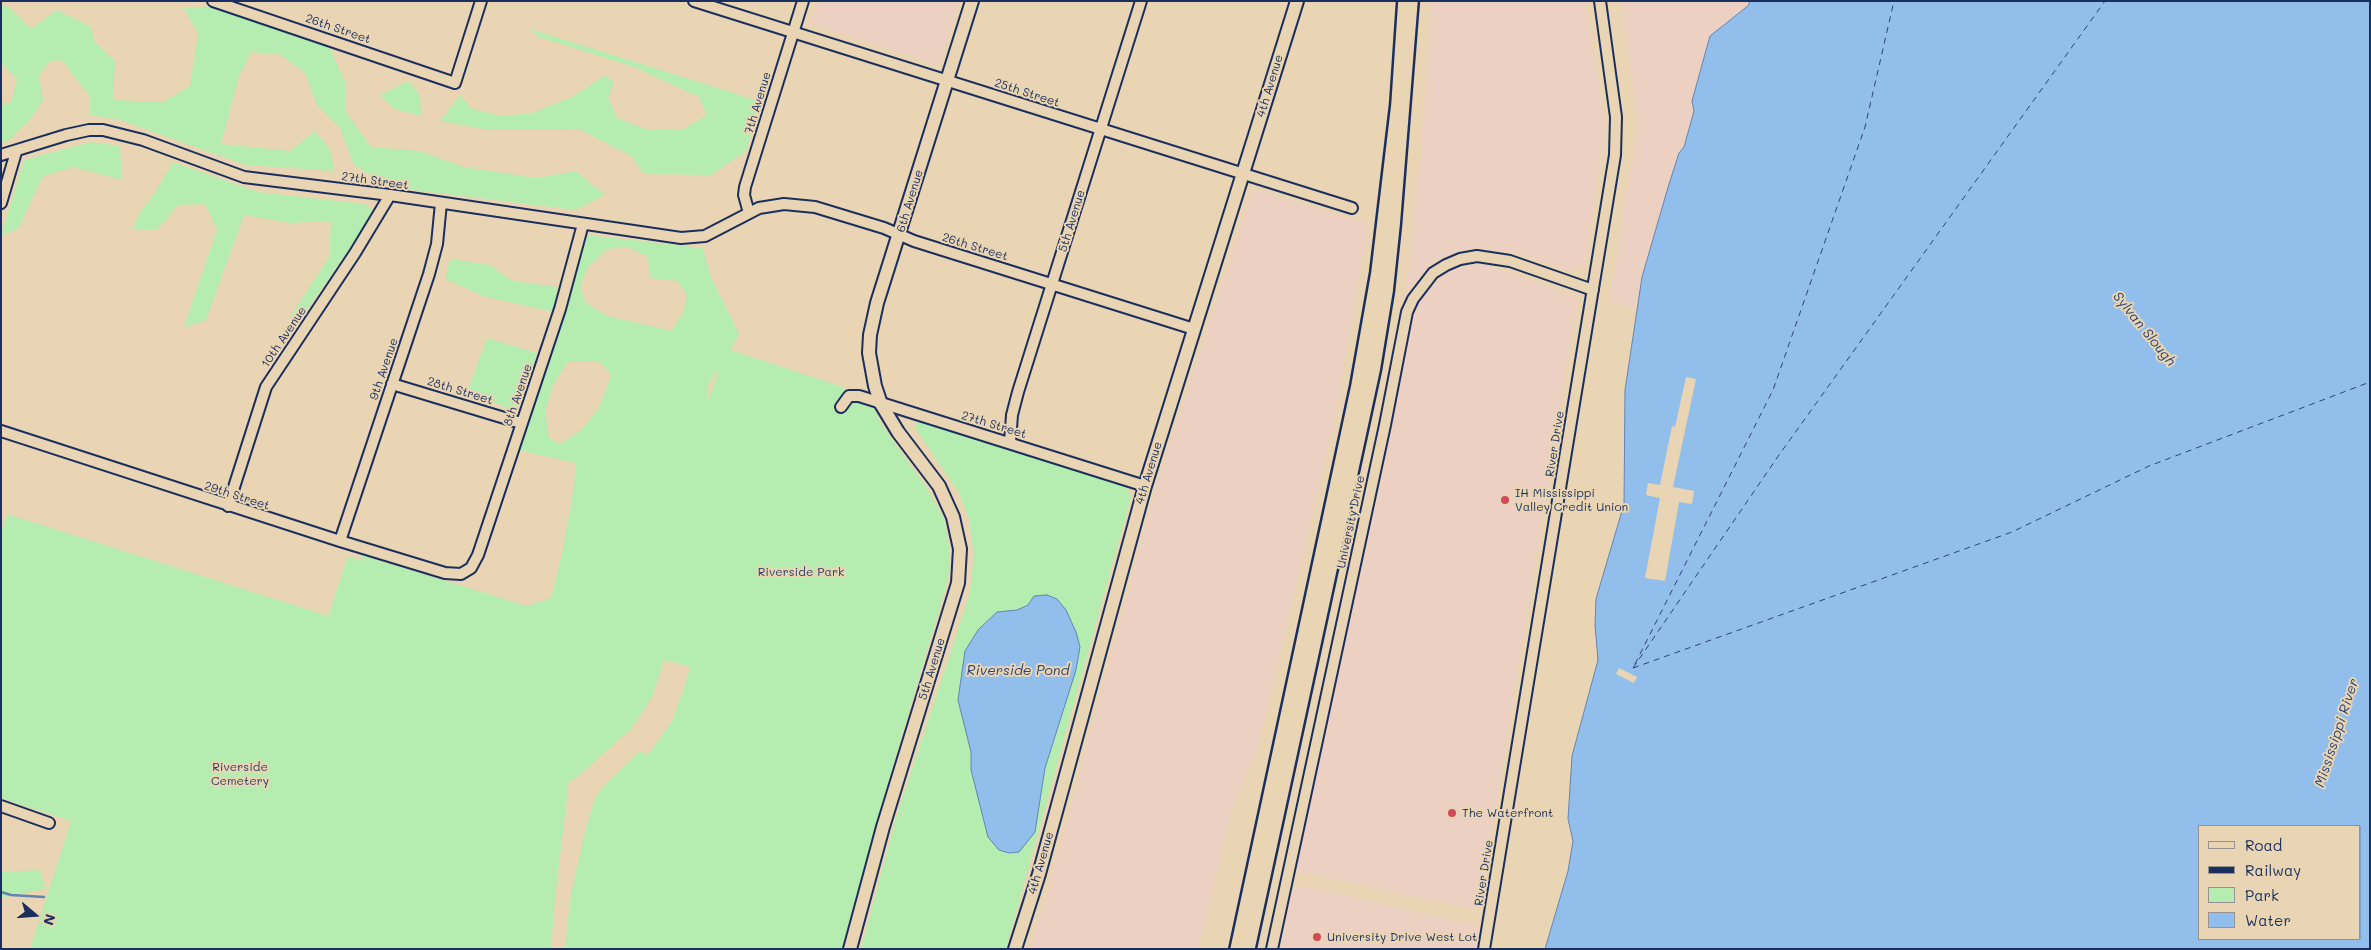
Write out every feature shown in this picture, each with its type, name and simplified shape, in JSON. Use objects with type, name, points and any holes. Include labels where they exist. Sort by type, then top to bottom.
[{"type":"main road","name":"6th Avenue","points":[[881,404],[872,371],[870,335],[877,303],[972,1]]},
{"type":"main road","name":"4th Avenue","points":[[1016,949],[1039,874],[1145,486],[1297,1]]},
{"type":"main road","name":"5th Avenue","points":[[850,949],[883,827],[954,601],[960,566],[958,532],[947,500],[929,472],[898,432],[881,404]]},
{"type":"street","name":"26th Street","points":[[213,1],[455,83],[481,1]]},
{"type":"street","name":"25th Street","points":[[694,1],[1352,208]]},
{"type":"street","name":"7th Avenue","points":[[749,213],[744,195],[745,187],[802,1]]},
{"type":"street","name":"5th Avenue","points":[[1010,442],[1012,415],[1141,1]]},
{"type":"street","name":"River Drive","points":[[1484,949],[1616,155],[1617,132],[1614,92],[1600,1]]},
{"type":"street","name":"27th Street","points":[[1,155],[16,152],[66,135],[89,130],[103,130],[144,140],[244,177],[390,195],[661,236],[693,238],[711,233],[749,213]]},
{"type":"street","points":[[1,203],[16,152]]},
{"type":"street","name":"10th Avenue","points":[[228,506],[266,387],[355,253],[390,195]]},
{"type":"street","name":"9th Avenue","points":[[340,541],[429,274],[437,244],[441,203]]},
{"type":"street","name":"26th Street","points":[[749,213],[759,208],[784,204],[815,207],[1052,285],[1194,329]]},
{"type":"street","name":"8th Avenue","points":[[467,571],[475,564],[560,309],[582,224]]},
{"type":"street","name":"University Drive","points":[[1272,949],[1381,444],[1407,312],[1413,299],[1433,274],[1446,265],[1460,259],[1477,256],[1510,262],[1593,290]]},
{"type":"street","name":"28th Street","points":[[392,384],[521,423]]},
{"type":"street","name":"27th Street","points":[[841,407],[849,396],[854,395],[1010,442],[1145,486]]},
{"type":"street","name":"29th Street","points":[[1,431],[340,541],[455,575],[467,571]]},
{"type":"street","points":[[1,806],[49,823]]},
{"type":"shaded area","points":[[818,1],[960,1],[939,65],[811,24]]},
{"type":"shaded area","points":[[1432,1],[1585,1],[1606,129],[1585,266],[1572,271],[1516,253],[1470,248],[1433,261],[1406,293],[1420,160]]},
{"type":"shaded area","points":[[1621,1],[1749,1],[1749,5],[1710,36],[1692,101],[1694,111],[1684,147],[1679,153],[1642,277],[1638,308],[1609,302],[1638,124]]},
{"type":"shaded area","points":[[1253,189],[1368,224],[1335,420],[1258,747],[1231,811],[1199,949],[1029,949],[1043,908],[1157,484]]},
{"type":"shaded area","points":[[1481,263],[1578,297],[1479,910],[1296,871],[1413,314],[1426,291],[1448,271]]},
{"type":"shaded area","points":[[1303,886],[1474,925],[1479,932],[1477,949],[1279,949],[1291,893],[1296,887]]},
{"type":"green space","points":[[1,5],[9,7],[31,29],[57,10],[91,27],[94,41],[115,61],[113,100],[139,101],[165,101],[190,86],[198,34],[184,8],[215,6],[329,46],[346,84],[345,111],[371,147],[420,151],[464,167],[536,178],[576,171],[605,195],[575,210],[390,187],[354,165],[340,128],[317,105],[305,73],[279,54],[251,52],[239,76],[221,144],[290,151],[315,131],[330,149],[334,171],[246,165],[117,119],[89,115],[90,97],[62,60],[50,61],[39,75],[43,100],[32,117],[8,141],[1,143],[1,105],[11,102],[17,79],[1,63]]},
{"type":"green space","points":[[530,29],[759,101],[746,151],[711,175],[644,174],[631,156],[581,130],[483,129],[440,121],[460,95],[472,109],[502,116],[532,113],[572,97],[606,75],[614,83],[608,97],[617,118],[648,130],[682,130],[707,115],[699,97],[634,67],[539,37]]},
{"type":"green space","points":[[408,81],[420,95],[421,116],[394,109],[380,95]]},
{"type":"green space","points":[[90,142],[120,146],[122,180],[74,167],[43,176],[18,229],[1,235],[24,160]]},
{"type":"green space","points":[[173,162],[258,192],[365,204],[375,212],[299,321],[290,317],[329,257],[331,221],[291,223],[244,215],[206,320],[184,327],[217,229],[205,204],[178,205],[158,229],[133,230],[138,215],[154,194]]},
{"type":"green space","points":[[587,235],[703,248],[710,275],[739,334],[730,350],[843,387],[851,400],[858,400],[873,407],[882,425],[928,490],[944,518],[950,565],[947,583],[884,796],[843,949],[565,949],[571,893],[595,798],[605,785],[640,751],[646,755],[650,752],[672,721],[685,685],[690,667],[664,660],[653,695],[632,728],[575,779],[569,781],[551,949],[30,949],[71,821],[1,798],[1,533],[7,514],[328,616],[348,556],[363,561],[361,555],[527,606],[551,598],[563,549],[576,463],[517,450]],"holes":[[[628,247],[648,257],[650,278],[678,281],[687,296],[683,313],[671,331],[608,316],[586,303],[580,287],[588,267],[607,249]],[[599,361],[611,375],[599,408],[581,430],[560,444],[549,438],[545,412],[553,385],[568,362]],[[718,369],[719,369],[707,403],[707,386]]]},
{"type":"green space","points":[[450,259],[490,265],[513,281],[557,287],[555,312],[486,297],[445,279]]},
{"type":"green space","points":[[487,338],[537,353],[516,411],[467,392]]},
{"type":"green space","points":[[921,422],[1127,487],[1131,497],[1006,949],[861,949],[896,818],[969,596],[974,557],[969,520],[959,493],[916,429],[916,423]]},
{"type":"green space","points":[[40,870],[45,889],[1,898],[1,872]]},
{"type":"water","points":[[1749,1],[2370,1],[2370,949],[1545,949],[1568,871],[1573,841],[1568,819],[1572,756],[1598,660],[1595,625],[1596,599],[1624,504],[1625,390],[1642,277],[1679,153],[1684,147],[1694,111],[1692,101],[1710,36],[1749,5]]},
{"type":"water","name":"Riverside Pond","points":[[1047,595],[1057,599],[1066,610],[1076,632],[1080,647],[1076,670],[1045,768],[1035,832],[1019,852],[1009,853],[999,850],[988,837],[971,770],[971,752],[958,700],[965,651],[978,630],[997,612],[1017,610],[1028,605],[1034,596]]},
{"type":"pier","points":[[1686,377],[1696,379],[1673,487],[1694,491],[1692,504],[1679,502],[1665,581],[1645,578],[1660,498],[1646,495],[1648,483],[1660,485],[1672,426],[1675,427]]},
{"type":"pier","points":[[1619,668],[1637,677],[1634,683],[1616,674]]},
{"type":"waterway","points":[[1,892],[11,895],[44,897]]},
{"type":"ferry route","points":[[1635,664],[1773,390],[1865,127],[1894,1]]},
{"type":"ferry route","points":[[1633,668],[1779,455],[2105,1]]},
{"type":"ferry route","points":[[1633,668],[2012,532],[2149,466],[2370,382]]},
{"type":"railway","points":[[1229,949],[1350,385],[1370,272],[1390,104],[1397,1]]},
{"type":"railway","points":[[1256,949],[1381,371],[1394,292],[1401,226],[1419,1]]},
{"type":"place","name":"IH Mississippi Valley Credit Union","points":[[1505,500]]},
{"type":"place","name":"The Waterfront","points":[[1452,813]]},
{"type":"place","name":"University Drive West Lot","points":[[1317,937]]},
{"type":"water label","name":"Sylvan Slough","points":[[2144,329]]},
{"type":"water label","name":"Mississippi River","points":[[2337,733]]},
{"type":"park label","name":"Riverside Park","points":[[801,572]]},
{"type":"park label","name":"Riverside Cemetery","points":[[240,774]]}]
